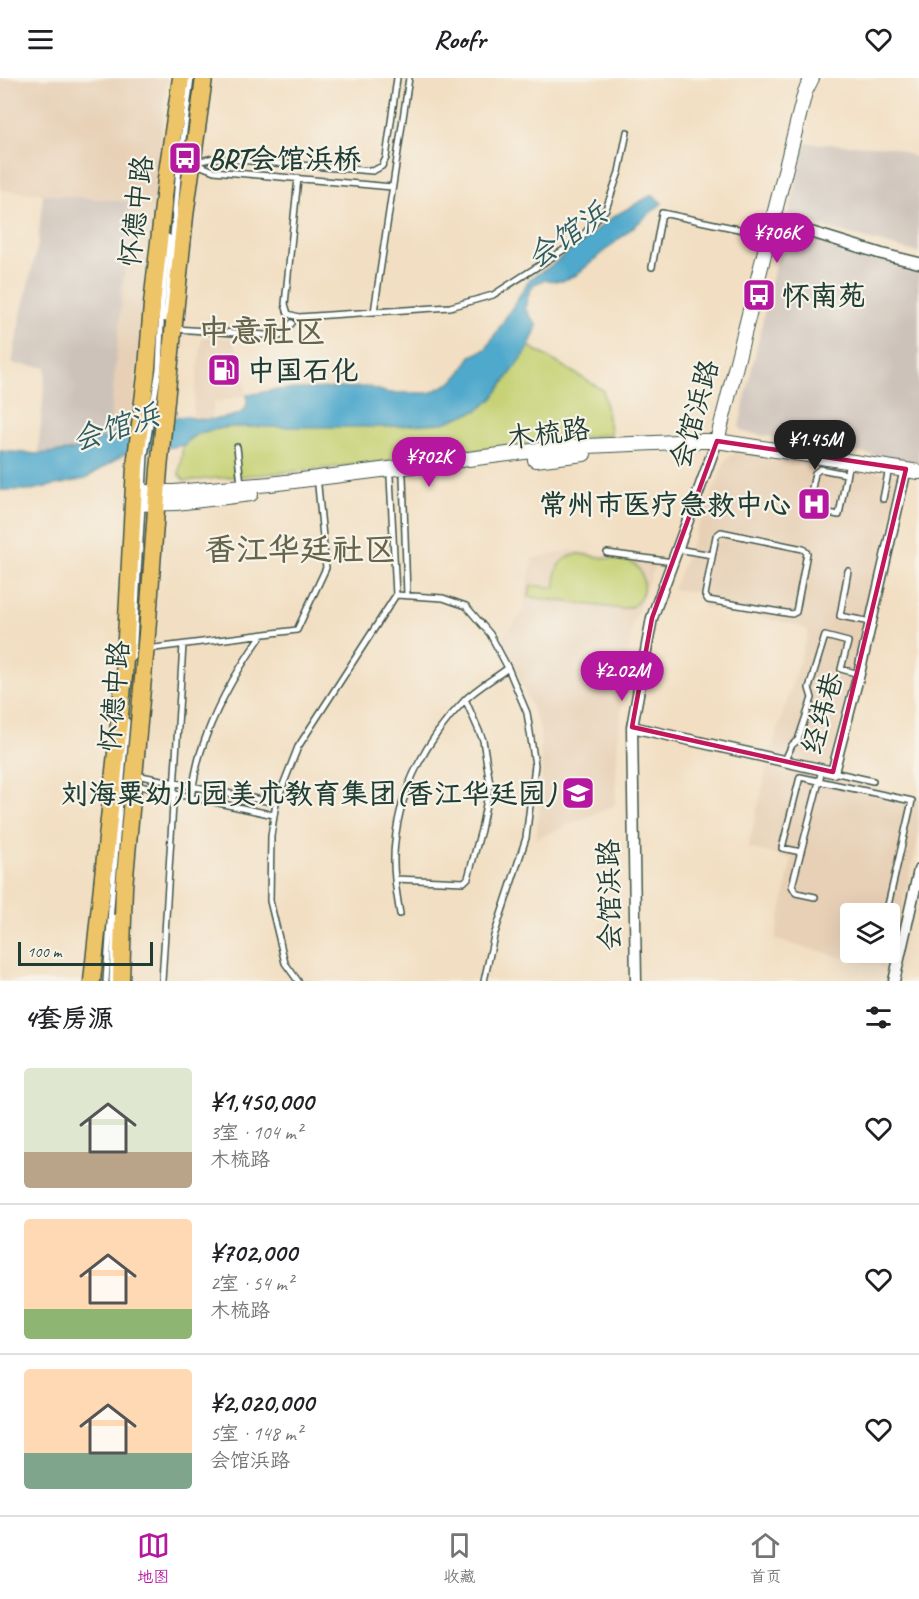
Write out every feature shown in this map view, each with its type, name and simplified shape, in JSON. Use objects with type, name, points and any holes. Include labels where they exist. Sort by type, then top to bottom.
[{"type":"main road","name":"怀德中路","points":[[154,419],[147,368],[152,304],[164,190],[181,78]]},
{"type":"main road","name":"怀德中路","points":[[154,419],[174,329],[185,216],[204,78]]},
{"type":"main road","points":[[149,454],[154,419]]},
{"type":"main road","points":[[149,454],[154,419]]},
{"type":"main road","name":"怀德中路","points":[[92,981],[149,454]]},
{"type":"main road","name":"怀德中路","points":[[120,981],[124,886],[146,649],[146,498],[135,466],[149,454]]},
{"type":"street","name":"会馆浜路","points":[[636,981],[632,727],[652,618],[717,441],[805,92],[812,78]]},
{"type":"street","points":[[772,220],[919,263]]},
{"type":"street","name":"木梳路","points":[[146,498],[176,503],[598,452],[699,447],[717,441]]},
{"type":"street","name":"木梳路","points":[[146,498],[564,447],[717,441],[848,467],[890,467],[912,470]]},
{"type":"street","name":"经纬巷","points":[[632,727],[785,761],[825,774],[859,674],[912,470]]},
{"type":"street","points":[[894,981],[919,870]]},
{"type":"lane","points":[[154,419],[172,177],[186,78]]},
{"type":"lane","points":[[154,419],[164,369],[178,178],[191,78]]},
{"type":"lane","points":[[192,163],[214,158],[373,171],[382,166],[386,158],[397,78]]},
{"type":"lane","points":[[374,312],[409,78]]},
{"type":"lane","points":[[298,178],[285,304],[288,314],[299,317],[450,307],[493,295],[579,240],[606,209],[619,172],[627,132]]},
{"type":"lane","points":[[192,163],[214,171],[392,187]]},
{"type":"lane","points":[[652,267],[662,213],[768,235]]},
{"type":"lane","points":[[174,329],[280,336],[292,323]]},
{"type":"lane","points":[[237,447],[241,486]]},
{"type":"lane","points":[[848,467],[839,515],[808,509],[815,473],[820,470],[848,467]]},
{"type":"lane","points":[[883,499],[890,467]]},
{"type":"lane","points":[[397,476],[407,594]]},
{"type":"lane","points":[[298,981],[285,963],[270,901],[271,836],[276,803],[298,747],[396,595],[397,476]]},
{"type":"lane","points":[[146,649],[297,630],[326,568],[318,486]]},
{"type":"lane","points":[[133,661],[146,498]]},
{"type":"lane","points":[[136,667],[146,498]]},
{"type":"lane","points":[[721,532],[803,549],[807,553],[796,612],[792,614],[708,600],[705,595],[712,555],[716,536],[721,532]]},
{"type":"lane","points":[[677,549],[712,555]]},
{"type":"lane","points":[[608,553],[672,562]]},
{"type":"lane","points":[[848,571],[840,616],[871,622]]},
{"type":"lane","points":[[396,595],[444,598],[466,606],[490,634],[508,668],[527,713],[535,765],[526,838],[494,936],[484,981]]},
{"type":"lane","points":[[191,797],[201,751],[221,702],[246,657],[262,634]]},
{"type":"lane","points":[[785,761],[802,730],[812,698],[809,688],[825,636],[848,642],[841,669],[859,674]]},
{"type":"lane","points":[[162,981],[183,645]]},
{"type":"lane","points":[[400,914],[394,879],[395,842],[405,791],[430,742],[465,699],[508,668]]},
{"type":"lane","points":[[394,879],[464,882],[468,878],[490,784],[483,740],[465,699]]},
{"type":"lane","points":[[106,981],[112,894],[130,717],[116,893],[112,981]]},
{"type":"lane","points":[[815,897],[796,893],[792,886],[825,774]]},
{"type":"lane","points":[[825,774],[912,801],[889,903]]},
{"type":"lane","points":[[801,852],[782,848],[800,777],[825,774],[873,782]]},
{"type":"lane","points":[[134,779],[193,786],[276,803]]},
{"type":"lane","points":[[134,779],[174,793],[274,815]]},
{"type":"highlighted area","points":[[717,441],[906,469],[833,772],[632,727],[652,618]]},
{"type":"shaded area","points":[[0,78],[167,78],[131,426],[120,428],[109,435],[131,202],[0,190]]},
{"type":"shaded area","points":[[805,143],[892,147],[919,159],[919,253],[788,218]]},
{"type":"shaded area","points":[[43,194],[131,202],[109,435],[92,444],[69,451],[38,454],[46,367],[12,364],[38,244]]},
{"type":"shaded area","points":[[783,230],[919,268],[919,463],[743,432],[739,426]]},
{"type":"shaded area","points":[[202,337],[232,339],[244,365],[247,395],[214,402],[212,418],[192,419]]},
{"type":"shaded area","points":[[738,450],[901,475],[856,671],[829,766],[770,754],[809,631],[798,625],[702,606],[704,594],[673,589],[726,459]]},
{"type":"shaded area","points":[[573,550],[656,563],[632,625],[618,737],[615,805],[536,839],[542,781],[540,729],[501,639],[523,612],[532,559]]},
{"type":"shaded area","points":[[768,763],[919,797],[919,835],[900,917],[900,903],[840,903],[840,957],[775,940],[792,859],[748,848]]},
{"type":"shaded area","points":[[865,963],[889,963],[888,969]]},
{"type":"green space","points":[[529,346],[603,390],[611,434],[310,470],[185,481],[179,475],[183,446],[193,437],[212,430],[232,427],[443,423],[478,410],[492,399]]},
{"type":"green space","points":[[579,554],[631,562],[640,571],[642,577],[643,589],[638,601],[633,606],[623,609],[529,597],[531,585],[556,588],[559,565],[566,558]]},
{"type":"water","points":[[652,195],[662,203],[576,275],[562,281],[544,280],[534,284],[528,295],[525,309],[537,326],[527,351],[492,399],[478,410],[443,423],[383,427],[232,427],[219,429],[199,434],[188,440],[185,445],[126,453],[85,479],[31,490],[0,490],[0,451],[38,454],[69,451],[92,444],[120,428],[186,416],[199,419],[226,418],[241,413],[245,409],[247,395],[274,390],[369,387],[388,393],[430,393],[452,382],[471,356],[486,349],[530,279],[548,268],[613,217]]},
{"type":"place","name":"BRT会馆浜桥","points":[[185,158]]},
{"type":"place","name":"怀南苑","points":[[759,295]]},
{"type":"place","name":"中国石化","points":[[224,370]]},
{"type":"place","name":"常州市医疗急救中心","points":[[814,504]]},
{"type":"place","name":"刘海粟幼儿园美术教育集团(香江华廷园)","points":[[578,793]]},
{"type":"district","name":"中意社区","points":[[262,331]]},
{"type":"district","name":"香江华廷社区","points":[[300,549]]},
{"type":"water label","name":"会馆浜","points":[[567,235]]},
{"type":"water label","name":"会馆浜","points":[[116,427]]}]
